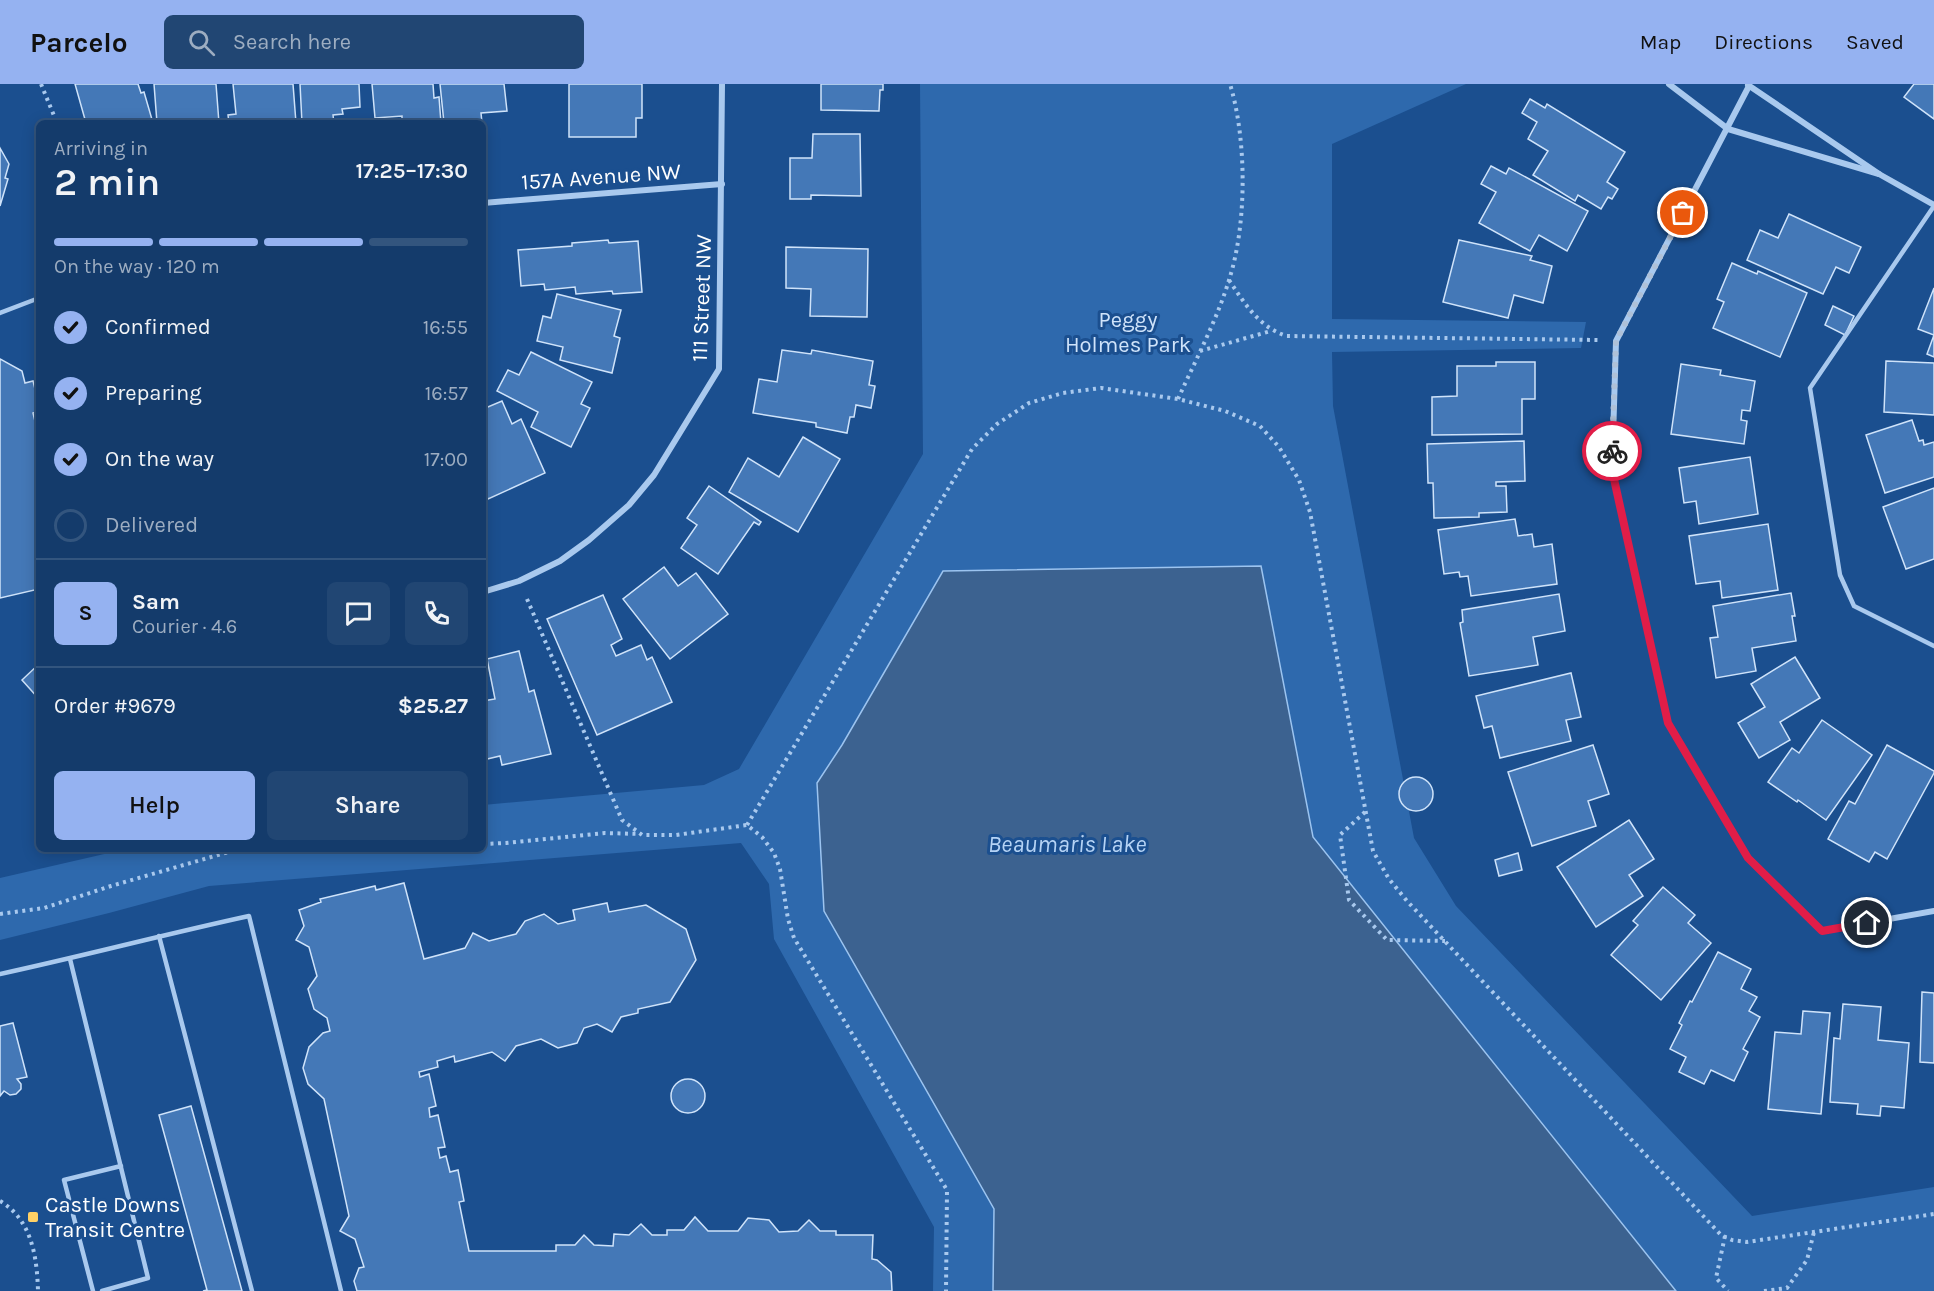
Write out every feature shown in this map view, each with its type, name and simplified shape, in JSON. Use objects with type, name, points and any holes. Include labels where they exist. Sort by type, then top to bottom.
[{"type":"street","name":"111 Street NW","points":[[486,591],[519,582],[560,561],[589,540],[629,505],[654,475],[719,369],[722,84]]},
{"type":"street","points":[[1669,84],[1728,129],[1879,174]]},
{"type":"street","points":[[1934,206],[1879,174],[1748,85],[1728,129],[1616,341],[1612,470],[1668,723],[1748,858],[1822,931],[1934,911]]},
{"type":"street","name":"157A Avenue NW","points":[[486,203],[722,184]]},
{"type":"lane","points":[[1934,206],[1810,388],[1840,575],[1854,606],[1934,645]]},
{"type":"lane","points":[[0,313],[36,299]]},
{"type":"lane","points":[[0,974],[249,915],[341,1291]]},
{"type":"lane","points":[[159,936],[252,1291]]},
{"type":"lane","points":[[70,959],[148,1278],[102,1291]]},
{"type":"lane","points":[[93,1291],[64,1180],[120,1166]]},
{"type":"path","points":[[41,84],[56,120]]},
{"type":"path","points":[[1178,399],[1229,280],[1240,228],[1242,165],[1238,121],[1230,84]]},
{"type":"path","points":[[1229,280],[1247,308],[1271,331],[1286,336],[1616,341]]},
{"type":"path","points":[[1200,351],[1271,331]]},
{"type":"path","points":[[747,825],[972,449],[997,424],[1029,403],[1062,393],[1101,388],[1178,399],[1224,411],[1260,426],[1279,447],[1299,480],[1310,512],[1373,851],[1389,879],[1407,901],[1713,1226],[1725,1236],[1732,1240],[1747,1242],[1934,1214]]},
{"type":"path","points":[[519,582],[622,820],[642,834]]},
{"type":"path","points":[[1366,812],[1340,835],[1349,900],[1387,940],[1445,941]]},
{"type":"path","points":[[486,844],[605,833],[676,834],[747,825],[762,837],[774,854],[780,869],[788,919],[794,938],[947,1190],[946,1291]]},
{"type":"path","points":[[0,914],[44,908],[229,852]]},
{"type":"path","points":[[0,1201],[21,1220],[30,1235],[37,1270],[38,1291]]},
{"type":"path","points":[[1764,1291],[1787,1288],[1807,1260],[1814,1232]]},
{"type":"path","points":[[1725,1236],[1716,1278],[1728,1291]]},
{"type":"green space","name":"Peggy Holmes Park","points":[[920,84],[1466,84],[1332,144],[1332,319],[1586,322],[1581,348],[1332,352],[1333,406],[1414,838],[1456,906],[1752,1216],[1934,1187],[1934,1291],[933,1291],[934,1227],[774,939],[769,884],[741,843],[209,886],[0,940],[0,878],[113,852],[486,852],[486,805],[704,785],[739,769],[923,454]]},
{"type":"water","name":"Beaumaris Lake","points":[[1261,566],[1313,837],[1676,1291],[993,1291],[994,1209],[824,911],[817,783],[842,745],[943,571]]},
{"type":"building","points":[[75,84],[138,84],[141,93],[144,92],[152,120],[112,119],[85,120]]},
{"type":"building","points":[[154,84],[216,84],[219,120],[157,120]]},
{"type":"building","points":[[233,84],[293,84],[296,120],[229,120],[228,115],[236,114]]},
{"type":"building","points":[[300,84],[359,84],[360,107],[342,109],[343,114],[333,115],[334,120],[302,120]]},
{"type":"building","points":[[372,84],[433,84],[434,98],[439,97],[441,120],[402,120],[402,116],[375,118]]},
{"type":"building","points":[[440,84],[504,84],[507,111],[481,113],[482,120],[444,120]]},
{"type":"building","points":[[569,84],[642,84],[642,118],[636,118],[636,137],[569,137]]},
{"type":"building","points":[[821,84],[883,84],[883,90],[880,90],[879,111],[821,110]]},
{"type":"building","points":[[1914,84],[1934,84],[1934,119],[1904,97]]},
{"type":"building","points":[[1530,99],[1545,108],[1547,104],[1625,152],[1607,182],[1618,189],[1612,199],[1608,197],[1601,209],[1578,195],[1575,201],[1533,175],[1548,151],[1528,139],[1537,122],[1522,113]]},
{"type":"building","points":[[813,134],[860,134],[861,196],[811,195],[811,199],[790,199],[790,158],[812,158]]},
{"type":"building","points":[[0,148],[9,164],[5,178],[8,179],[0,206]]},
{"type":"building","points":[[1491,166],[1506,174],[1509,168],[1588,211],[1567,251],[1539,235],[1530,251],[1479,223],[1496,192],[1481,184]]},
{"type":"building","points":[[1789,214],[1861,247],[1849,273],[1836,267],[1823,294],[1747,260],[1760,230],[1778,238]]},
{"type":"building","points":[[608,240],[609,243],[638,241],[642,292],[613,294],[612,291],[576,294],[575,287],[545,290],[544,284],[521,286],[518,250],[572,246],[572,243]]},
{"type":"building","points":[[1459,240],[1532,256],[1530,260],[1552,266],[1543,303],[1514,295],[1508,318],[1443,302]]},
{"type":"building","points":[[786,247],[868,249],[867,317],[810,316],[811,289],[786,288]]},
{"type":"building","points":[[1732,263],[1757,274],[1758,271],[1807,293],[1780,357],[1713,328],[1724,302],[1717,299]]},
{"type":"building","points":[[1934,288],[1934,335],[1918,329]]},
{"type":"building","points":[[557,294],[621,310],[614,336],[620,338],[612,373],[560,360],[563,347],[537,341],[543,316],[551,318]]},
{"type":"building","points":[[1833,306],[1854,316],[1845,335],[1825,325]]},
{"type":"building","points":[[1934,335],[1934,357],[1927,354]]},
{"type":"building","points":[[782,350],[811,354],[812,350],[873,361],[869,385],[875,386],[871,408],[856,405],[854,417],[850,417],[847,433],[816,427],[816,423],[753,413],[759,379],[777,382]]},
{"type":"building","points":[[531,352],[592,382],[581,404],[590,408],[571,447],[531,427],[538,412],[497,391],[508,370],[519,375]]},
{"type":"building","points":[[0,359],[22,371],[25,383],[33,381],[36,393],[36,412],[33,413],[36,426],[36,590],[0,598]]},
{"type":"building","points":[[1886,361],[1934,363],[1934,415],[1884,412]]},
{"type":"building","points":[[1496,362],[1535,362],[1535,399],[1522,399],[1522,434],[1432,435],[1432,397],[1457,396],[1457,366],[1496,366]]},
{"type":"building","points":[[1681,364],[1721,370],[1720,375],[1755,381],[1750,411],[1742,410],[1741,420],[1747,421],[1744,444],[1671,434]]},
{"type":"building","points":[[502,401],[512,424],[521,419],[545,473],[488,499],[486,495],[486,408]]},
{"type":"building","points":[[1912,420],[1919,441],[1923,440],[1924,445],[1934,442],[1934,477],[1885,493],[1866,435]]},
{"type":"building","points":[[803,437],[840,459],[798,532],[729,492],[748,458],[779,477]]},
{"type":"building","points":[[1524,441],[1525,481],[1496,482],[1496,486],[1506,486],[1507,512],[1479,513],[1479,517],[1434,518],[1433,483],[1428,483],[1427,444]]},
{"type":"building","points":[[1750,457],[1758,514],[1699,524],[1696,501],[1684,503],[1679,468]]},
{"type":"building","points":[[709,486],[761,522],[759,525],[754,522],[718,574],[681,548],[697,525],[687,518]]},
{"type":"building","points":[[1934,488],[1934,559],[1906,569],[1883,507]]},
{"type":"building","points":[[1515,519],[1518,536],[1532,534],[1534,547],[1552,544],[1557,584],[1471,596],[1468,576],[1460,577],[1459,572],[1444,574],[1438,530]]},
{"type":"building","points":[[1768,524],[1778,590],[1722,598],[1720,581],[1696,584],[1689,536]]},
{"type":"building","points":[[664,567],[678,586],[696,573],[728,614],[670,659],[623,599]]},
{"type":"building","points":[[1791,593],[1796,641],[1752,648],[1756,671],[1716,678],[1710,638],[1718,637],[1713,606]]},
{"type":"building","points":[[1559,594],[1565,631],[1533,637],[1538,665],[1469,676],[1460,623],[1463,622],[1462,610]]},
{"type":"building","points":[[603,595],[622,639],[611,645],[616,656],[641,645],[647,660],[652,657],[672,702],[597,735],[547,619]]},
{"type":"building","points":[[519,651],[529,692],[534,690],[551,754],[502,765],[500,756],[486,759],[486,700],[495,699],[487,659]]},
{"type":"building","points":[[1795,657],[1820,698],[1780,722],[1790,740],[1759,758],[1738,723],[1765,707],[1751,684]]},
{"type":"building","points":[[36,667],[36,696],[22,680]]},
{"type":"building","points":[[1571,673],[1581,717],[1566,720],[1571,741],[1500,758],[1492,726],[1484,728],[1476,696]]},
{"type":"building","points":[[1822,720],[1872,755],[1826,820],[1768,782],[1792,748],[1799,753]]},
{"type":"building","points":[[1593,745],[1609,794],[1588,801],[1596,826],[1532,846],[1508,772]]},
{"type":"building","points":[[1887,745],[1934,773],[1887,859],[1875,852],[1869,862],[1828,839],[1849,801],[1855,804]]},
{"type":"building","points":[[1416,777],[1428,782],[1433,794],[1428,806],[1416,811],[1404,806],[1399,794],[1404,782]]},
{"type":"building","points":[[1629,820],[1654,859],[1629,875],[1643,896],[1596,927],[1557,867]]},
{"type":"building","points":[[1518,853],[1522,870],[1499,876],[1495,860]]},
{"type":"building","points":[[404,883],[424,959],[465,948],[473,933],[489,941],[516,934],[525,921],[544,914],[558,924],[575,920],[573,910],[607,903],[609,912],[646,905],[686,929],[696,960],[670,1002],[638,1009],[638,1013],[621,1017],[612,1032],[597,1024],[584,1028],[577,1043],[558,1048],[541,1039],[516,1046],[505,1061],[492,1052],[455,1062],[454,1056],[437,1061],[438,1067],[419,1072],[420,1077],[429,1074],[436,1106],[429,1108],[430,1117],[438,1115],[445,1147],[438,1148],[440,1158],[446,1156],[450,1172],[458,1170],[464,1201],[459,1202],[469,1251],[556,1251],[556,1245],[575,1245],[584,1235],[594,1245],[613,1246],[614,1234],[629,1235],[641,1224],[652,1235],[667,1235],[667,1230],[684,1230],[695,1217],[708,1231],[738,1231],[748,1218],[769,1220],[779,1232],[798,1231],[809,1220],[820,1231],[836,1231],[836,1235],[873,1235],[872,1259],[877,1260],[891,1272],[892,1291],[357,1291],[354,1281],[359,1268],[364,1267],[355,1239],[340,1231],[349,1216],[324,1099],[308,1084],[303,1068],[309,1047],[323,1033],[330,1031],[327,1018],[314,1009],[308,989],[317,976],[309,947],[296,940],[304,926],[299,910],[321,902],[320,899],[375,886],[376,890]]},
{"type":"building","points":[[1663,887],[1695,915],[1688,923],[1711,943],[1661,1000],[1611,955],[1638,925],[1633,921]]},
{"type":"building","points":[[1718,952],[1751,969],[1741,989],[1757,997],[1749,1011],[1760,1017],[1743,1049],[1748,1052],[1734,1081],[1711,1070],[1704,1084],[1679,1072],[1686,1057],[1670,1049],[1682,1025],[1679,1023]]},
{"type":"building","points":[[1922,992],[1934,993],[1934,1063],[1920,1062]]},
{"type":"building","points":[[1843,1004],[1881,1007],[1878,1040],[1909,1043],[1904,1108],[1881,1106],[1880,1116],[1857,1114],[1858,1104],[1830,1102],[1834,1038],[1840,1039]]},
{"type":"building","points":[[1803,1011],[1830,1013],[1821,1114],[1768,1109],[1775,1032],[1801,1034]]},
{"type":"building","points":[[13,1023],[27,1077],[17,1079],[21,1084],[21,1089],[16,1094],[10,1095],[4,1091],[0,1096],[0,1026]]},
{"type":"building","points":[[688,1079],[700,1084],[705,1096],[700,1108],[688,1113],[676,1108],[671,1096],[676,1084]]},
{"type":"building","points":[[191,1106],[242,1291],[203,1291],[207,1290],[159,1115]]},
{"type":"way so far","points":[[1612,451],[1616,341],[1683,213]]},
{"type":"place","name":"Castle Downs Transit Centre","points":[[33,1217]]},
{"type":"route","points":[[1612,451],[1612,470],[1668,723],[1748,858],[1822,931],[1867,923]]}]
